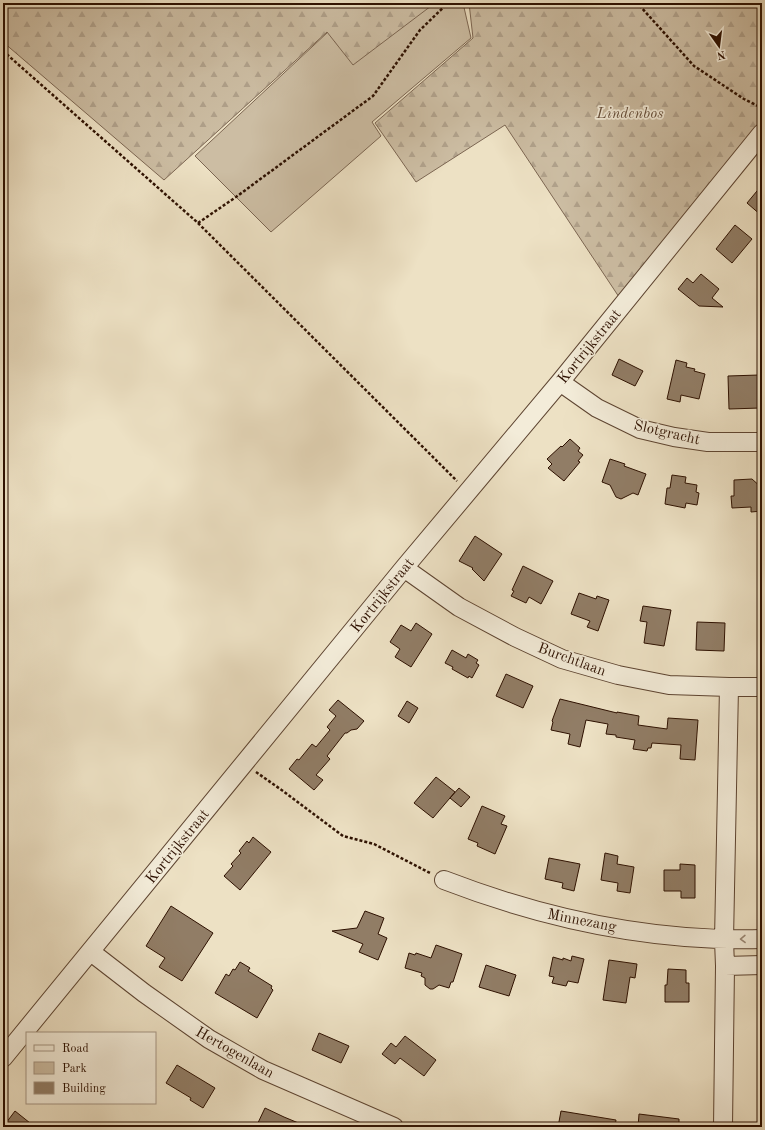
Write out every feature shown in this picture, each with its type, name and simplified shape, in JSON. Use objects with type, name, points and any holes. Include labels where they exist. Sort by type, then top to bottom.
[{"type":"street","name":"Kortrijkstraat","points":[[6,1049],[91,952],[467,491],[560,382],[762,133]]},
{"type":"street","name":"Slotgracht","points":[[560,382],[597,408],[640,429],[674,437],[708,442],[762,442]]},
{"type":"street","name":"Burchtlaan","points":[[404,568],[459,608],[562,659],[618,675],[669,685],[762,687]]},
{"type":"street","points":[[723,1127],[724,940],[729,687]]},
{"type":"street","name":"Minnezang","points":[[444,880],[472,891],[537,912],[596,925],[724,940],[762,939]]},
{"type":"street","name":"Hertogenlaan","points":[[91,952],[144,993],[209,1039],[263,1070],[394,1127]]},
{"type":"street","points":[[725,966],[762,965]]},
{"type":"path","points":[[198,223],[236,197],[373,96],[420,30],[448,3]]},
{"type":"path","points":[[635,3],[640,6],[694,66],[744,99],[762,108]]},
{"type":"path","points":[[3,51],[198,223],[467,491]]},
{"type":"path","points":[[244,764],[343,836],[374,844],[444,880]]},
{"type":"green space","points":[[3,3],[435,3],[353,65],[327,32],[164,180],[3,42]]},
{"type":"green space","points":[[430,3],[463,3],[471,38],[372,122],[381,136],[271,232],[195,156],[328,32],[351,60]]},
{"type":"green space","name":"Lindenbos","points":[[469,3],[762,3],[762,125],[621,300],[505,125],[416,182],[375,123],[473,38]]},
{"type":"building","points":[[762,185],[762,216],[747,203]]},
{"type":"building","points":[[735,225],[752,239],[732,263],[716,249]]},
{"type":"building","points":[[701,274],[719,289],[712,298],[723,307],[699,306],[678,289],[687,278],[693,283]]},
{"type":"building","points":[[619,359],[643,371],[635,386],[612,375]]},
{"type":"building","points":[[676,360],[687,363],[686,367],[695,369],[694,371],[705,374],[699,399],[681,395],[680,402],[667,399]]},
{"type":"building","points":[[759,375],[760,408],[729,409],[728,376]]},
{"type":"building","points":[[570,439],[580,448],[578,451],[583,455],[578,461],[580,462],[564,481],[548,468],[552,464],[547,459]]},
{"type":"building","points":[[610,459],[646,474],[638,495],[633,493],[621,499],[616,497],[610,485],[602,482]]},
{"type":"building","points":[[672,475],[686,477],[685,483],[697,485],[696,492],[699,493],[697,505],[686,503],[685,508],[665,504],[667,488],[670,488]]},
{"type":"building","points":[[752,479],[762,488],[762,511],[751,512],[751,507],[732,508],[731,496],[734,496],[734,480]]},
{"type":"building","points":[[475,536],[502,554],[484,581],[472,569],[473,568],[459,561]]},
{"type":"building","points":[[523,566],[553,581],[541,604],[529,597],[526,603],[511,596],[514,591],[512,590]]},
{"type":"building","points":[[579,593],[596,599],[597,596],[609,600],[598,631],[587,627],[590,621],[571,614]]},
{"type":"building","points":[[643,606],[671,610],[664,646],[644,643],[647,622],[640,621]]},
{"type":"building","points":[[697,622],[725,623],[724,651],[696,650]]},
{"type":"building","points":[[416,623],[432,634],[411,667],[395,657],[400,649],[390,642],[401,625],[411,631]]},
{"type":"building","points":[[452,650],[466,658],[468,654],[478,660],[476,663],[479,665],[472,678],[469,676],[468,678],[452,669],[453,667],[445,663]]},
{"type":"building","points":[[506,674],[533,686],[523,708],[496,696]]},
{"type":"building","points":[[560,699],[617,713],[639,716],[638,725],[667,729],[668,718],[698,720],[695,760],[680,759],[681,745],[652,743],[651,748],[648,748],[647,751],[633,749],[635,740],[606,734],[608,724],[586,720],[580,747],[568,744],[570,734],[551,730],[552,721]]},
{"type":"building","points":[[338,700],[364,721],[357,729],[345,733],[327,756],[330,759],[316,775],[323,780],[314,790],[289,769],[297,759],[299,760],[312,744],[316,747],[330,730],[327,727],[336,716],[329,710]]},
{"type":"building","points":[[407,701],[418,708],[409,723],[398,716]]},
{"type":"building","points":[[436,777],[455,792],[433,818],[414,803]]},
{"type":"building","points":[[459,788],[470,797],[461,807],[450,798]]},
{"type":"building","points":[[482,806],[505,816],[501,824],[507,826],[495,854],[477,846],[478,843],[468,839]]},
{"type":"building","points":[[253,837],[271,852],[240,890],[224,876],[233,866],[231,864],[241,853],[239,851],[247,841],[249,843]]},
{"type":"building","points":[[605,853],[618,856],[617,864],[634,867],[630,893],[617,891],[618,883],[601,880]]},
{"type":"building","points":[[549,858],[580,864],[574,891],[562,888],[563,883],[545,879]]},
{"type":"building","points":[[680,864],[695,865],[695,898],[681,898],[681,891],[664,891],[664,870],[680,870]]},
{"type":"building","points":[[171,906],[213,933],[182,981],[159,967],[165,958],[146,946]]},
{"type":"building","points":[[365,911],[384,918],[378,934],[387,938],[378,960],[359,952],[363,944],[332,931],[357,928]]},
{"type":"building","points":[[436,945],[462,954],[453,982],[451,982],[449,988],[439,985],[433,989],[430,989],[425,985],[425,978],[421,976],[422,973],[405,968],[409,953],[415,955],[416,953],[431,958]]},
{"type":"building","points":[[572,956],[584,959],[578,983],[568,981],[566,986],[552,983],[554,977],[549,976],[553,957],[571,961]]},
{"type":"building","points":[[609,960],[637,964],[635,978],[630,977],[626,1003],[603,1000]]},
{"type":"building","points":[[240,962],[250,968],[248,971],[272,986],[271,988],[273,990],[257,1018],[215,993],[226,974],[229,976]]},
{"type":"building","points":[[486,965],[516,975],[509,996],[479,987]]},
{"type":"building","points":[[668,969],[686,970],[686,983],[689,983],[689,1002],[665,1002],[665,985],[667,985]]},
{"type":"building","points":[[319,1033],[349,1046],[341,1063],[312,1050]]},
{"type":"building","points":[[405,1036],[436,1060],[424,1076],[400,1058],[395,1064],[382,1054],[391,1043],[396,1047]]},
{"type":"building","points":[[177,1065],[215,1088],[203,1108],[190,1100],[191,1098],[166,1083]]},
{"type":"building","points":[[265,1108],[284,1117],[308,1127],[256,1127]]},
{"type":"building","points":[[15,1111],[35,1127],[3,1127]]},
{"type":"building","points":[[561,1111],[616,1120],[615,1127],[558,1127]]},
{"type":"building","points":[[639,1114],[679,1119],[679,1127],[638,1127]]}]
